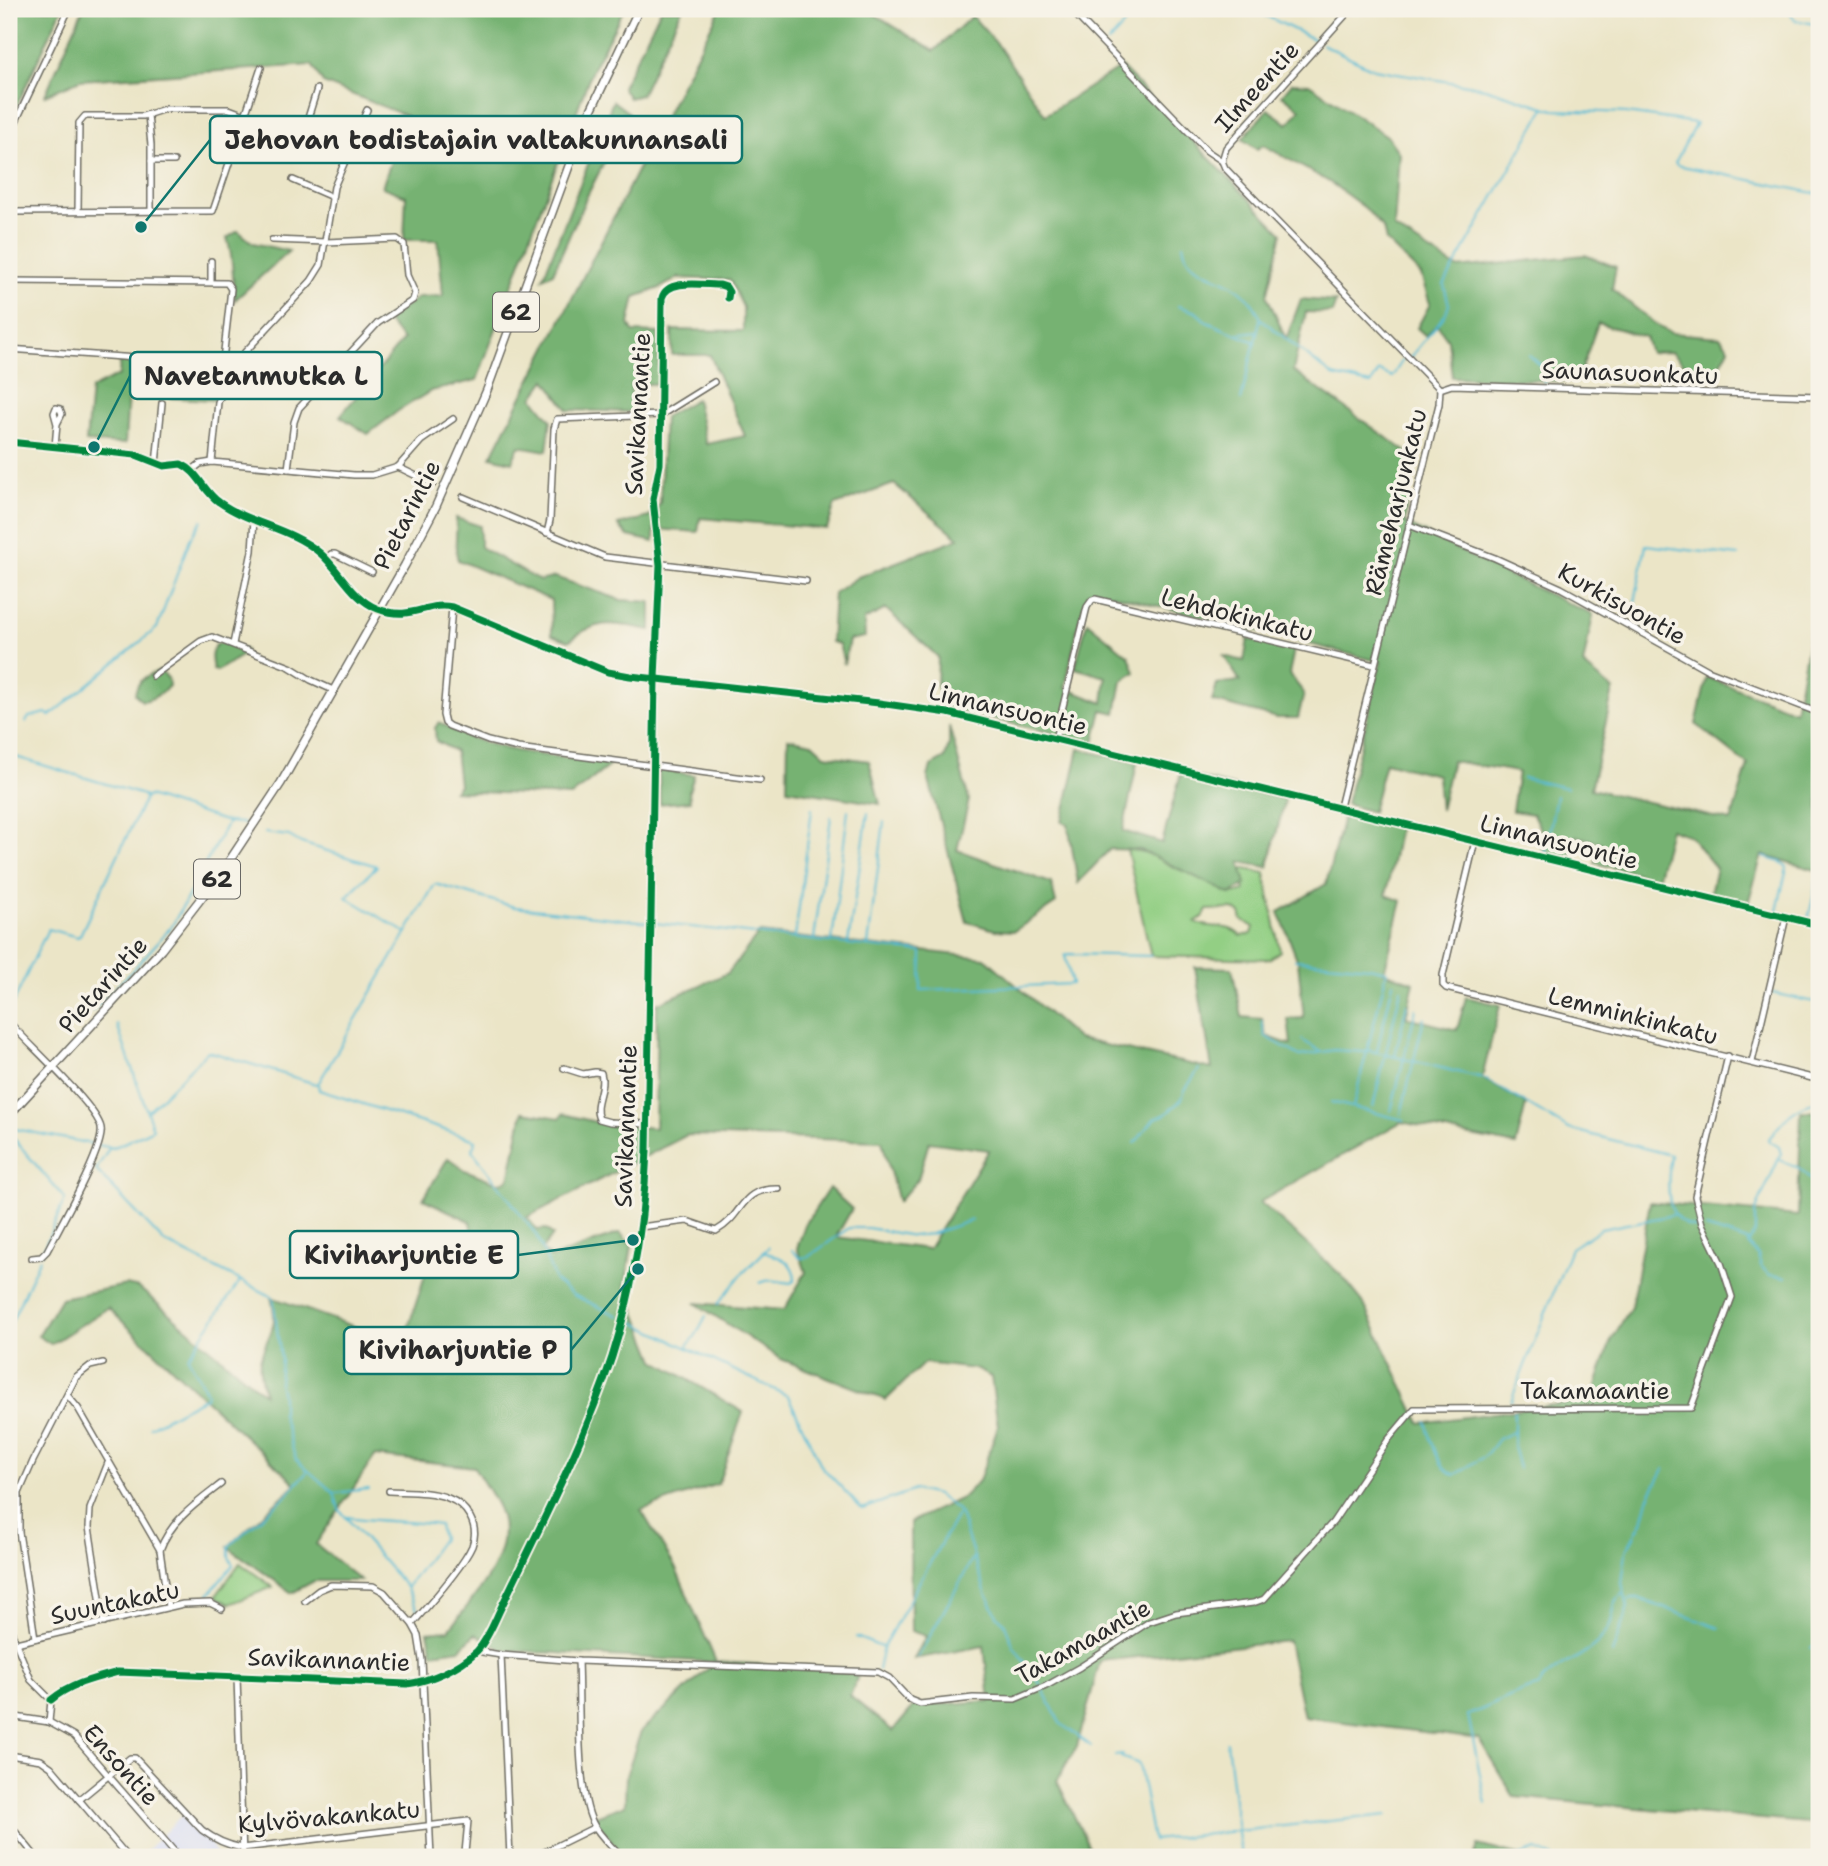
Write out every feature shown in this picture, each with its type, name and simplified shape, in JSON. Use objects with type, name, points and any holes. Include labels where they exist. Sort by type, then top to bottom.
[{"type":"main road","name":"Pietarintie","points":[[9,1115],[162,950],[210,888],[281,783],[421,535],[467,437],[505,344],[584,125],[639,9]]},
{"type":"street","points":[[9,136],[69,9]]},
{"type":"street","name":"Rämeharjunkatu","points":[[1070,9],[1214,157],[1223,160],[1225,168],[1239,183],[1440,389],[1439,404],[1339,807]]},
{"type":"street","name":"Ilmeentie","points":[[1223,160],[1226,148],[1351,9]]},
{"type":"street","points":[[9,212],[213,211],[261,68]]},
{"type":"street","points":[[317,89],[308,118],[353,140]]},
{"type":"street","points":[[78,211],[81,118],[89,115],[148,115],[165,109],[229,109],[245,115]]},
{"type":"street","points":[[218,402],[236,363],[311,281],[321,265],[332,197],[367,110]]},
{"type":"street","points":[[148,115],[151,211]]},
{"type":"street","points":[[151,162],[174,160]]},
{"type":"street","points":[[293,180],[332,197]]},
{"type":"street","points":[[272,240],[401,241],[404,244],[407,275],[415,297],[379,323],[299,408],[294,422],[288,469]]},
{"type":"street","points":[[211,261],[211,282]]},
{"type":"street","points":[[9,281],[224,282],[230,289],[212,462]]},
{"type":"street","name":"Savikannantie","points":[[51,1700],[94,1678],[118,1672],[407,1684],[424,1682],[477,1651],[488,1635],[595,1405],[625,1308],[640,1227],[646,1177],[648,1124],[653,765],[660,565],[653,499],[659,475],[663,293],[673,285],[720,285],[726,287],[728,298]]},
{"type":"street","points":[[9,349],[221,364]]},
{"type":"street","points":[[547,533],[550,520],[554,424],[557,419],[661,415],[714,382]]},
{"type":"street","name":"Saunasuonkatu","points":[[1440,389],[1452,385],[1819,396]]},
{"type":"street","points":[[156,464],[162,403]]},
{"type":"street","points":[[191,471],[200,464],[212,462],[363,475],[398,467],[421,441],[453,419]]},
{"type":"street","points":[[55,447],[57,424]]},
{"type":"street","points":[[9,442],[136,455],[156,464],[181,464],[191,471],[219,503],[302,541],[326,559],[354,591],[380,609]]},
{"type":"street","points":[[398,467],[433,484]]},
{"type":"street","points":[[463,497],[605,557],[806,581]]},
{"type":"street","points":[[233,644],[253,545],[254,519]]},
{"type":"street","name":"Kurkisuontie","points":[[1409,525],[1495,558],[1561,589],[1709,670],[1819,713]]},
{"type":"street","points":[[326,559],[335,554],[372,572]]},
{"type":"street","name":"Lehdokinkatu","points":[[1055,739],[1087,607],[1092,600],[1099,599],[1374,666]]},
{"type":"street","name":"Linnansuontie","points":[[380,609],[404,614],[440,606],[452,607],[608,672],[901,705],[948,713],[1819,925]]},
{"type":"street","points":[[452,607],[443,715],[445,723],[497,743],[760,780]]},
{"type":"street","points":[[153,676],[208,637],[218,638],[296,669],[310,680],[333,690]]},
{"type":"street","name":"Lemminkinkatu","points":[[1475,841],[1443,975],[1443,985],[1818,1078]]},
{"type":"street","points":[[1752,1062],[1786,917]]},
{"type":"street","points":[[9,1022],[98,1119],[102,1129],[101,1140],[47,1251],[41,1257],[32,1258]]},
{"type":"street","name":"Takamaantie","points":[[477,1651],[501,1656],[578,1661],[878,1672],[889,1678],[910,1700],[920,1704],[973,1698],[1015,1699],[1069,1673],[1149,1622],[1176,1613],[1264,1600],[1333,1522],[1388,1440],[1414,1409],[1691,1408],[1732,1297],[1721,1263],[1702,1224],[1695,1196],[1728,1056]]},
{"type":"street","points":[[564,1068],[583,1074],[601,1073],[603,1082],[596,1113],[598,1119],[648,1124]]},
{"type":"street","points":[[640,1227],[687,1221],[716,1231],[727,1223],[752,1193],[762,1189],[779,1189]]},
{"type":"street","points":[[35,1638],[19,1532],[19,1493],[76,1377],[90,1366],[103,1363]]},
{"type":"street","points":[[68,1396],[78,1408],[160,1550],[168,1607]]},
{"type":"street","points":[[104,1623],[89,1527],[90,1508],[108,1463]]},
{"type":"street","points":[[160,1550],[163,1542],[192,1506],[222,1484]]},
{"type":"street","points":[[389,1490],[447,1497],[462,1505],[471,1517],[474,1530],[472,1544],[462,1561],[412,1624]]},
{"type":"street","points":[[304,1601],[331,1585],[373,1586],[384,1592],[412,1624],[418,1635],[424,1682],[431,1857]]},
{"type":"street","name":"Suuntakatu","points":[[16,1643],[168,1607],[209,1603],[222,1609]]},
{"type":"street","points":[[9,1626],[31,1680],[36,1688],[51,1700]]},
{"type":"street","points":[[501,1656],[510,1857]]},
{"type":"street","points":[[578,1661],[586,1809],[594,1827],[621,1857]]},
{"type":"street","points":[[237,1677],[243,1857]]},
{"type":"street","name":"Ensontie","points":[[51,1700],[49,1722],[74,1736],[179,1857]]},
{"type":"street","points":[[9,1716],[49,1722]]},
{"type":"street","points":[[9,1755],[46,1763],[128,1857]]},
{"type":"street","name":"Kylvövakankatu","points":[[109,1776],[130,1758],[135,1758],[202,1830],[213,1839],[242,1848],[468,1821],[464,1853]]},
{"type":"street","points":[[79,1800],[109,1776]]},
{"type":"street","points":[[9,1824],[36,1857]]},
{"type":"street","points":[[534,1857],[594,1827]]},
{"type":"shaded area","points":[[183,1814],[211,1843],[216,1857],[140,1857]]},
{"type":"green space","points":[[9,9],[62,9],[9,122]]},
{"type":"green space","points":[[83,9],[624,9],[592,70],[477,380],[431,391],[368,434],[340,416],[403,340],[386,320],[419,297],[443,296],[438,240],[404,240],[406,196],[382,187],[407,116],[323,83],[312,65],[80,80],[45,95]]},
{"type":"green space","points":[[661,9],[682,9],[641,95],[629,98],[622,87]]},
{"type":"green space","points":[[720,9],[866,9],[934,51],[972,16],[998,45],[1045,115],[1121,67],[1282,233],[1267,296],[1286,339],[1301,299],[1336,302],[1332,313],[1306,312],[1293,371],[1411,455],[1405,523],[1593,615],[1583,665],[1613,690],[1591,789],[1731,821],[1748,765],[1696,724],[1707,677],[1795,711],[1819,583],[1819,871],[1762,855],[1748,903],[1710,894],[1716,868],[1690,836],[1670,829],[1657,879],[1595,863],[1602,843],[1576,836],[1570,858],[1543,853],[1543,835],[1533,814],[1512,811],[1518,772],[1452,761],[1440,810],[1437,775],[1385,762],[1372,812],[1346,804],[1381,662],[1095,590],[1088,593],[1080,616],[1065,688],[1103,703],[1106,677],[1075,668],[1087,622],[1129,656],[1135,672],[1122,681],[1116,713],[1102,710],[1094,743],[946,708],[937,686],[938,657],[886,609],[864,620],[865,637],[849,640],[844,664],[839,644],[831,642],[834,593],[858,577],[959,538],[894,484],[835,505],[827,529],[700,518],[698,532],[654,529],[654,542],[628,536],[618,525],[649,517],[660,504],[664,417],[696,399],[706,444],[745,436],[710,355],[672,355],[672,330],[743,331],[743,307],[730,280],[678,278],[635,297],[629,324],[633,332],[659,333],[659,384],[631,384],[632,412],[568,410],[546,380],[533,398],[551,420],[547,451],[519,446],[512,462],[491,457]]},
{"type":"green space","points":[[1292,83],[1309,84],[1387,136],[1399,153],[1394,228],[1457,268],[1585,255],[1616,267],[1612,289],[1659,327],[1671,333],[1720,337],[1729,348],[1718,369],[1690,370],[1671,352],[1650,353],[1645,337],[1598,323],[1577,382],[1452,377],[1448,340],[1437,324],[1426,336],[1417,328],[1430,304],[1421,275],[1386,241],[1383,228],[1365,208],[1331,183],[1263,145],[1257,149],[1242,139],[1268,109],[1288,124],[1300,109],[1282,95]]},
{"type":"green space","points":[[613,101],[629,113],[586,198],[553,273],[543,278]]},
{"type":"green space","points":[[238,231],[253,243],[289,251],[235,300],[227,238]]},
{"type":"green space","points":[[120,361],[218,367],[215,400],[173,398],[140,386],[128,393],[125,444],[86,442],[91,389],[119,375]]},
{"type":"green space","points":[[456,518],[480,526],[480,547],[540,581],[555,577],[621,600],[651,602],[651,630],[608,624],[590,628],[569,641],[552,635],[551,600],[458,560]]},
{"type":"green space","points":[[1248,639],[1294,650],[1289,674],[1304,693],[1298,718],[1277,718],[1212,701],[1217,684],[1240,681],[1224,656],[1244,661]]},
{"type":"green space","points":[[218,643],[245,650],[244,654],[217,671],[213,670],[212,652]]},
{"type":"green space","points":[[160,671],[168,678],[169,686],[157,696],[142,701],[135,694],[138,685],[147,676]]},
{"type":"green space","points":[[439,722],[458,733],[499,747],[610,765],[571,796],[454,791],[459,785],[455,751],[436,741],[435,728]]},
{"type":"green space","points":[[949,726],[969,800],[957,850],[1051,883],[1056,903],[1014,931],[995,930],[967,922],[928,777],[931,766],[945,758],[949,744]]},
{"type":"green space","points":[[788,738],[812,743],[825,755],[869,761],[880,804],[787,789]]},
{"type":"green space","points":[[1079,749],[1137,763],[1123,831],[1162,843],[1181,773],[1285,799],[1268,867],[1240,862],[1246,884],[1230,894],[1141,850],[1110,849],[1078,883],[1068,824],[1062,822]]},
{"type":"green space","points":[[659,770],[694,775],[689,791],[690,801],[660,804]]},
{"type":"green space","points":[[1344,813],[1399,826],[1386,895],[1402,901],[1384,972],[1414,982],[1406,1017],[1457,1030],[1466,997],[1500,1005],[1482,1078],[1526,1104],[1516,1145],[1401,1122],[1260,1202],[1342,1276],[1363,1302],[1420,1423],[1591,1400],[1611,1341],[1631,1307],[1650,1202],[1798,1216],[1801,1111],[1819,1112],[1819,1824],[1514,1797],[1479,1739],[1304,1717],[1288,1641],[1100,1661],[1077,1746],[1057,1781],[1094,1857],[624,1857],[593,1817],[625,1805],[626,1776],[641,1731],[715,1662],[503,1650],[475,1634],[460,1649],[433,1653],[428,1632],[449,1630],[480,1589],[497,1559],[502,1543],[503,1527],[499,1510],[474,1467],[375,1456],[316,1544],[361,1581],[314,1581],[292,1593],[228,1547],[296,1484],[108,1308],[51,1344],[38,1336],[61,1298],[126,1285],[139,1288],[264,1394],[260,1365],[273,1325],[271,1297],[403,1344],[425,1275],[422,1255],[426,1251],[421,1244],[426,1235],[437,1238],[454,1255],[463,1254],[473,1241],[470,1221],[423,1199],[448,1158],[465,1170],[498,1183],[509,1179],[523,1112],[560,1118],[563,1114],[604,1124],[655,1128],[657,1004],[728,973],[759,933],[985,958],[1078,1039],[1212,1069],[1195,967],[1232,968],[1242,1017],[1262,1019],[1266,1036],[1291,1045],[1288,1019],[1304,1018],[1298,962],[1279,912],[1326,884]],"holes":[[[687,1135],[882,1141],[898,1202],[918,1179],[929,1142],[989,1150],[928,1249],[836,1237],[852,1209],[829,1188],[805,1225],[797,1248],[806,1272],[784,1310],[695,1303],[781,1359],[886,1400],[924,1363],[975,1369],[991,1377],[998,1426],[979,1481],[962,1498],[910,1522],[911,1631],[926,1636],[914,1659],[984,1646],[990,1701],[914,1706],[893,1731],[850,1696],[858,1676],[827,1668],[716,1662],[675,1567],[641,1510],[718,1484],[743,1412],[655,1360],[625,1286],[632,1246],[620,1233],[551,1258],[542,1250],[553,1235],[546,1229],[537,1230],[527,1217]]]},
{"type":"green space","points":[[1127,850],[1146,853],[1190,873],[1200,857],[1203,881],[1212,881],[1233,894],[1245,891],[1241,868],[1265,873],[1280,951],[1269,959],[1151,956]],"holes":[[[1233,909],[1240,913],[1242,920],[1254,927],[1252,934],[1241,936],[1230,929],[1195,922],[1204,916],[1207,910]]]},
{"type":"green space","points":[[240,1563],[273,1587],[230,1604],[216,1596]]},
{"type":"green space","points":[[1478,1845],[1525,1857],[1474,1857]]},
{"type":"waterway","points":[[1108,43],[1138,9]]},
{"type":"waterway","points":[[1252,9],[1317,41]]},
{"type":"waterway","points":[[1788,9],[1795,20],[1819,25]]},
{"type":"waterway","points":[[1322,44],[1374,69],[1485,88],[1554,110],[1626,113],[1696,123],[1675,163],[1677,165],[1819,194]]},
{"type":"waterway","points":[[1183,244],[1185,253],[1195,266],[1242,292],[1261,319],[1333,376],[1371,384],[1379,371],[1392,377],[1404,358],[1408,360],[1445,315],[1449,305],[1444,285],[1544,109]]},
{"type":"waterway","points":[[1178,306],[1196,312],[1207,322],[1255,342]]},
{"type":"waterway","points":[[1241,400],[1260,320]]},
{"type":"waterway","points":[[1235,334],[1257,331]]},
{"type":"waterway","points":[[1529,355],[1545,369],[1544,385]]},
{"type":"waterway","points":[[26,722],[29,717],[46,713],[50,716],[157,628],[190,539],[202,520]]},
{"type":"waterway","points":[[1635,602],[1646,545],[1738,556]]},
{"type":"waterway","points":[[1811,629],[1815,611],[1819,611]]},
{"type":"waterway","points":[[9,690],[9,705]]},
{"type":"waterway","points":[[9,755],[143,795],[145,798],[80,935],[78,937],[48,929],[9,1012]]},
{"type":"waterway","points":[[1523,778],[1567,788]]},
{"type":"waterway","points":[[146,798],[148,796],[248,827]]},
{"type":"waterway","points":[[1545,855],[1556,796]]},
{"type":"waterway","points":[[795,937],[812,809]]},
{"type":"waterway","points":[[832,941],[848,810]]},
{"type":"waterway","points":[[848,943],[868,813]]},
{"type":"waterway","points":[[814,939],[831,817]]},
{"type":"waterway","points":[[92,1011],[172,926],[228,822]]},
{"type":"waterway","points":[[868,945],[884,822]]},
{"type":"waterway","points":[[265,833],[289,836],[301,843],[377,866],[346,897],[405,932]]},
{"type":"waterway","points":[[1763,857],[1781,862],[1787,867],[1777,911],[1787,915]]},
{"type":"waterway","points":[[1808,920],[1819,872]]},
{"type":"waterway","points":[[548,1263],[537,1236],[472,1150],[476,1140],[319,1090],[318,1084],[435,884],[515,907],[647,922]]},
{"type":"waterway","points":[[654,923],[922,952],[921,990],[1072,984],[1065,956],[1069,954],[1151,956]]},
{"type":"waterway","points":[[1295,960],[1387,971],[1353,1107]]},
{"type":"waterway","points":[[1377,1051],[1393,983]]},
{"type":"waterway","points":[[1373,1107],[1401,989]]},
{"type":"waterway","points":[[1772,993],[1819,1003]]},
{"type":"waterway","points":[[1395,1056],[1407,1004]]},
{"type":"waterway","points":[[1391,1111],[1416,1009]]},
{"type":"waterway","points":[[1401,1114],[1424,1018]]},
{"type":"waterway","points":[[1262,1021],[1265,1036],[1300,1056],[1334,1050],[1365,1052]]},
{"type":"waterway","points":[[9,1132],[15,1129],[113,1148],[153,1129],[117,1025]]},
{"type":"waterway","points":[[1302,1040],[1320,1051]]},
{"type":"waterway","points":[[1367,1050],[1483,1078],[1569,1129],[1671,1155],[1668,1190],[1673,1211],[1679,1220],[1700,1228]]},
{"type":"waterway","points":[[149,1110],[208,1051],[316,1084]]},
{"type":"waterway","points":[[1135,1143],[1154,1119],[1166,1114],[1181,1100],[1199,1069]]},
{"type":"waterway","points":[[9,1071],[12,1073],[10,1082],[13,1095],[9,1100]]},
{"type":"waterway","points":[[1786,1277],[1769,1275],[1761,1266],[1758,1255],[1748,1244],[1755,1232],[1755,1213],[1781,1154],[1779,1147],[1768,1140],[1790,1115],[1819,1101]]},
{"type":"waterway","points":[[1331,1102],[1404,1120]]},
{"type":"waterway","points":[[9,1133],[65,1199],[42,1253]]},
{"type":"waterway","points":[[110,1147],[96,1170],[164,1242],[273,1297],[281,1360],[279,1383],[282,1414],[296,1460],[334,1493],[339,1509],[406,1587],[418,1611]]},
{"type":"waterway","points":[[1779,1159],[1803,1171],[1819,1192]]},
{"type":"waterway","points":[[1511,1401],[1571,1248],[1601,1229],[1673,1215]]},
{"type":"waterway","points":[[792,1250],[800,1258],[808,1257],[849,1228],[868,1228],[913,1236],[931,1234],[972,1220]]},
{"type":"waterway","points":[[1706,1228],[1748,1241]]},
{"type":"waterway","points":[[718,1304],[741,1275],[769,1247]]},
{"type":"waterway","points":[[760,1283],[769,1280],[791,1283],[795,1280],[789,1264],[763,1252]]},
{"type":"waterway","points":[[9,1327],[40,1258]]},
{"type":"waterway","points":[[549,1265],[555,1281],[573,1295],[619,1316]]},
{"type":"waterway","points":[[150,1427],[206,1397],[207,1393],[188,1357],[240,1281]]},
{"type":"waterway","points":[[687,1347],[706,1316]]},
{"type":"waterway","points":[[627,1319],[788,1396],[822,1467],[862,1509],[915,1490],[937,1495],[959,1511],[986,1594],[997,1615],[1004,1622],[1014,1647],[1041,1685]]},
{"type":"waterway","points":[[1514,1412],[1514,1450],[1519,1468]]},
{"type":"waterway","points":[[1426,1422],[1439,1459],[1454,1475],[1485,1456],[1498,1439],[1513,1432]]},
{"type":"waterway","points":[[1612,1654],[1628,1607],[1622,1583],[1626,1551],[1642,1522],[1648,1499],[1664,1469]]},
{"type":"waterway","points":[[209,1594],[233,1565],[229,1557],[229,1546],[286,1496],[307,1472]]},
{"type":"waterway","points":[[335,1493],[369,1489]]},
{"type":"waterway","points":[[878,1670],[883,1647],[959,1511]]},
{"type":"waterway","points":[[348,1517],[439,1525],[442,1539],[407,1587]]},
{"type":"waterway","points":[[918,1657],[974,1557]]},
{"type":"waterway","points":[[1486,1804],[1468,1715],[1537,1687],[1550,1674],[1592,1648],[1609,1627],[1615,1603],[1623,1593]]},
{"type":"waterway","points":[[1629,1600],[1637,1598],[1719,1628]]},
{"type":"waterway","points":[[856,1637],[881,1647]]},
{"type":"waterway","points":[[1811,1648],[1819,1641]]},
{"type":"waterway","points":[[1043,1690],[1060,1723],[1091,1746]]},
{"type":"waterway","points":[[1227,1742],[1241,1857]]},
{"type":"waterway","points":[[1115,1755],[1122,1754],[1121,1757],[1139,1764],[1153,1840],[1387,1815]]},
{"type":"waterway","points":[[1516,1857],[1536,1850],[1553,1857]]},
{"type":"cycle path","points":[[51,1700],[74,1686],[118,1672],[407,1684],[435,1677],[462,1663],[477,1651],[492,1627],[588,1422],[612,1357],[626,1307],[636,1255],[647,1151],[655,678],[660,565],[653,499],[660,464],[662,298],[665,292],[678,285],[695,284],[726,287],[728,298]]},
{"type":"cycle path","points":[[9,442],[136,455],[164,466],[181,464],[192,471],[219,502],[296,538],[320,553],[353,591],[378,609],[400,613],[452,607],[608,672],[948,713],[1819,925]]},
{"type":"place","name":"Jehovan todistajain valtakunnansali","points":[[141,227]]},
{"type":"place","name":"Navetanmutka L","points":[[94,447]]},
{"type":"place","name":"Kiviharjuntie E","points":[[633,1240]]},
{"type":"place","name":"Kiviharjuntie P","points":[[638,1269]]}]
